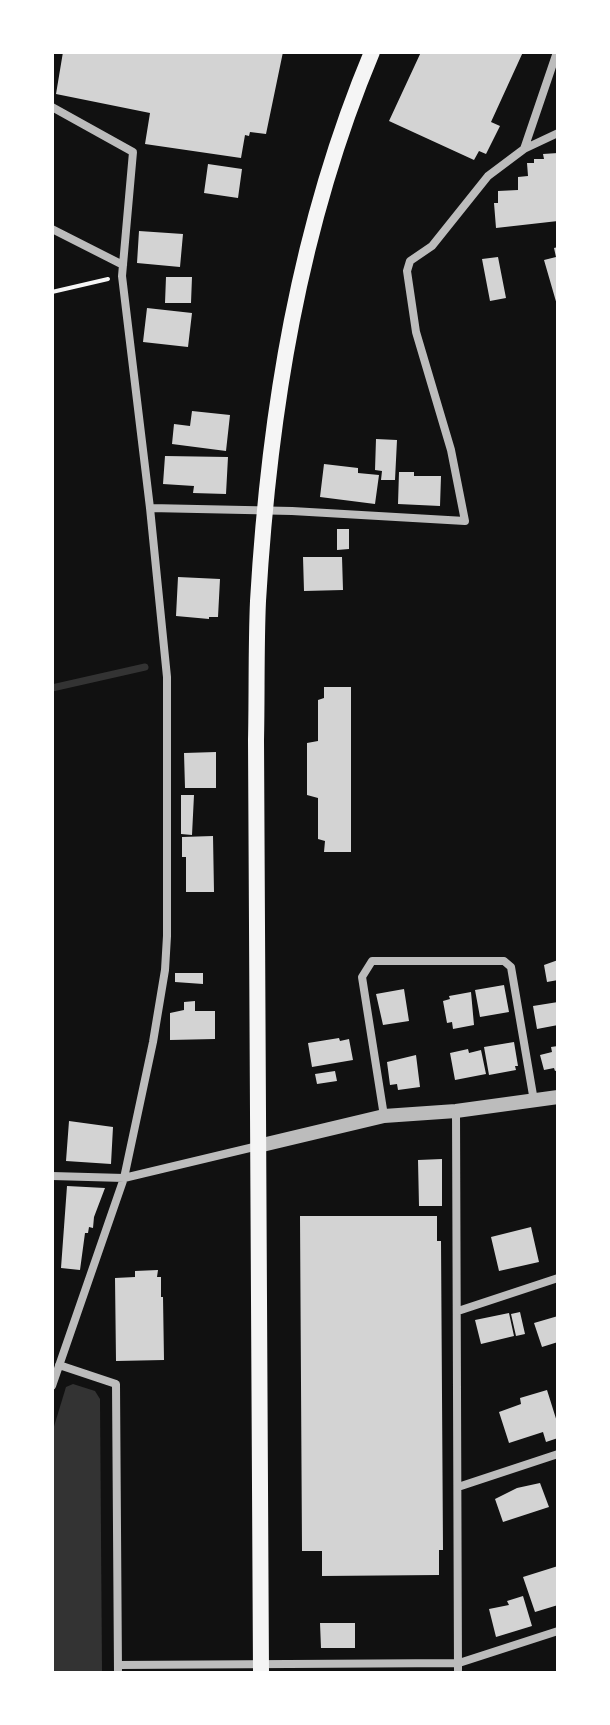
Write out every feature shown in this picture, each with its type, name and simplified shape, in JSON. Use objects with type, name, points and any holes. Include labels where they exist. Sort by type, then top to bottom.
[{"type":"main road","points":[[261,1669],[258,602],[282,373],[300,278],[313,219],[336,142],[372,52]]},
{"type":"street","points":[[524,149],[557,52]]},
{"type":"street","points":[[52,107],[133,152],[122,276],[167,677],[165,970],[124,1178],[52,1386]]},
{"type":"street","points":[[150,508],[266,510],[465,521],[451,450],[416,332],[407,271],[410,261],[432,246],[488,176],[524,149],[558,133]]},
{"type":"street","points":[[52,229],[123,265]]},
{"type":"street","points":[[384,1116],[362,977],[372,961],[504,961],[511,967],[534,1101]]},
{"type":"street","points":[[52,1176],[124,1178],[384,1116],[456,1111],[558,1097]]},
{"type":"street","points":[[456,1111],[458,1668]]},
{"type":"street","points":[[458,1311],[558,1278]]},
{"type":"street","points":[[59,1365],[116,1384],[118,1669],[458,1668],[558,1631]]},
{"type":"street","points":[[458,1487],[558,1454]]},
{"type":"path","points":[[52,292],[122,276]]},
{"type":"shaded area","points":[[73,1384],[95,1391],[100,1399],[102,1673],[52,1673],[52,1433],[66,1387]]},
{"type":"building","points":[[63,52],[283,52],[266,134],[250,132],[249,136],[245,135],[241,158],[145,144],[150,113],[56,94]]},
{"type":"building","points":[[421,52],[523,52],[491,122],[500,126],[486,154],[479,151],[474,160],[389,121]]},
{"type":"building","points":[[558,153],[558,221],[496,228],[494,203],[498,203],[498,191],[518,190],[518,177],[528,176],[527,163],[544,159],[543,154]]},
{"type":"building","points":[[208,164],[242,169],[238,198],[204,193]]},
{"type":"building","points":[[139,231],[183,234],[180,267],[137,263]]},
{"type":"building","points":[[558,247],[557,305],[544,260],[556,257],[554,248]]},
{"type":"building","points":[[498,257],[506,298],[490,301],[482,259]]},
{"type":"building","points":[[166,277],[192,277],[191,303],[165,303]]},
{"type":"building","points":[[147,308],[192,313],[188,347],[143,342]]},
{"type":"building","points":[[192,411],[230,415],[226,451],[172,444],[174,424],[190,426]]},
{"type":"building","points":[[376,439],[397,440],[395,480],[381,480],[382,471],[375,470]]},
{"type":"building","points":[[165,456],[228,457],[226,494],[193,493],[194,486],[163,484]]},
{"type":"building","points":[[324,464],[358,468],[358,473],[379,475],[375,504],[320,497]]},
{"type":"building","points":[[399,472],[414,472],[414,476],[441,476],[440,506],[398,504]]},
{"type":"building","points":[[337,529],[349,529],[349,549],[337,550]]},
{"type":"building","points":[[303,557],[342,557],[343,590],[304,591]]},
{"type":"building","points":[[178,577],[220,579],[218,617],[176,616]]},
{"type":"building","points":[[324,687],[351,687],[351,852],[324,852],[325,841],[318,839],[318,798],[307,795],[307,743],[318,741],[318,700],[324,698]]},
{"type":"building","points":[[216,752],[216,788],[185,788],[184,753]]},
{"type":"building","points":[[181,795],[194,795],[192,835],[181,834]]},
{"type":"building","points":[[213,836],[214,892],[186,892],[186,857],[182,857],[182,837]]},
{"type":"building","points":[[558,960],[558,980],[547,982],[544,965]]},
{"type":"building","points":[[175,973],[203,973],[203,984],[175,982]]},
{"type":"building","points":[[504,985],[509,1012],[480,1017],[475,990]]},
{"type":"building","points":[[404,989],[409,1021],[383,1025],[376,994]]},
{"type":"building","points":[[471,992],[474,1025],[453,1029],[452,1022],[447,1023],[443,1001],[450,999],[449,996]]},
{"type":"building","points":[[195,1001],[195,1011],[215,1011],[215,1039],[170,1040],[170,1013],[184,1010],[184,1002]]},
{"type":"building","points":[[558,1002],[558,1025],[537,1029],[533,1006]]},
{"type":"building","points":[[339,1038],[340,1041],[349,1039],[353,1060],[312,1067],[308,1043]]},
{"type":"building","points":[[514,1042],[516,1070],[489,1075],[484,1047]]},
{"type":"building","points":[[558,1046],[558,1070],[544,1070],[540,1055],[552,1052],[551,1047]]},
{"type":"building","points":[[468,1049],[469,1053],[481,1050],[486,1074],[455,1080],[450,1053]]},
{"type":"building","points":[[416,1055],[420,1087],[398,1090],[397,1084],[390,1085],[387,1062]]},
{"type":"building","points":[[335,1071],[337,1081],[317,1084],[315,1074]]},
{"type":"building","points":[[69,1121],[113,1127],[111,1164],[66,1161]]},
{"type":"building","points":[[442,1159],[442,1206],[419,1206],[418,1160]]},
{"type":"building","points":[[67,1186],[105,1188],[93,1228],[89,1227],[88,1233],[85,1233],[80,1270],[61,1268]]},
{"type":"building","points":[[300,1216],[437,1216],[437,1241],[441,1241],[443,1550],[439,1550],[439,1575],[322,1576],[322,1551],[302,1551]]},
{"type":"building","points":[[531,1227],[539,1262],[499,1271],[491,1237]]},
{"type":"building","points":[[158,1270],[163,1297],[164,1360],[116,1361],[115,1278],[135,1277],[135,1271]]},
{"type":"building","points":[[520,1312],[525,1334],[516,1336],[511,1314]]},
{"type":"building","points":[[509,1313],[514,1336],[481,1344],[475,1320]]},
{"type":"building","points":[[558,1316],[558,1342],[542,1347],[534,1323]]},
{"type":"building","points":[[547,1390],[558,1425],[558,1438],[546,1442],[543,1432],[509,1443],[499,1412],[521,1404],[520,1398]]},
{"type":"building","points":[[540,1483],[549,1507],[503,1522],[495,1499],[517,1488]]},
{"type":"building","points":[[558,1566],[558,1605],[535,1612],[523,1577]]},
{"type":"building","points":[[523,1596],[532,1626],[496,1637],[489,1609],[509,1605],[507,1601]]},
{"type":"building","points":[[320,1623],[355,1623],[355,1648],[321,1648]]},
{"type":"waterway","points":[[52,688],[145,667]]}]
